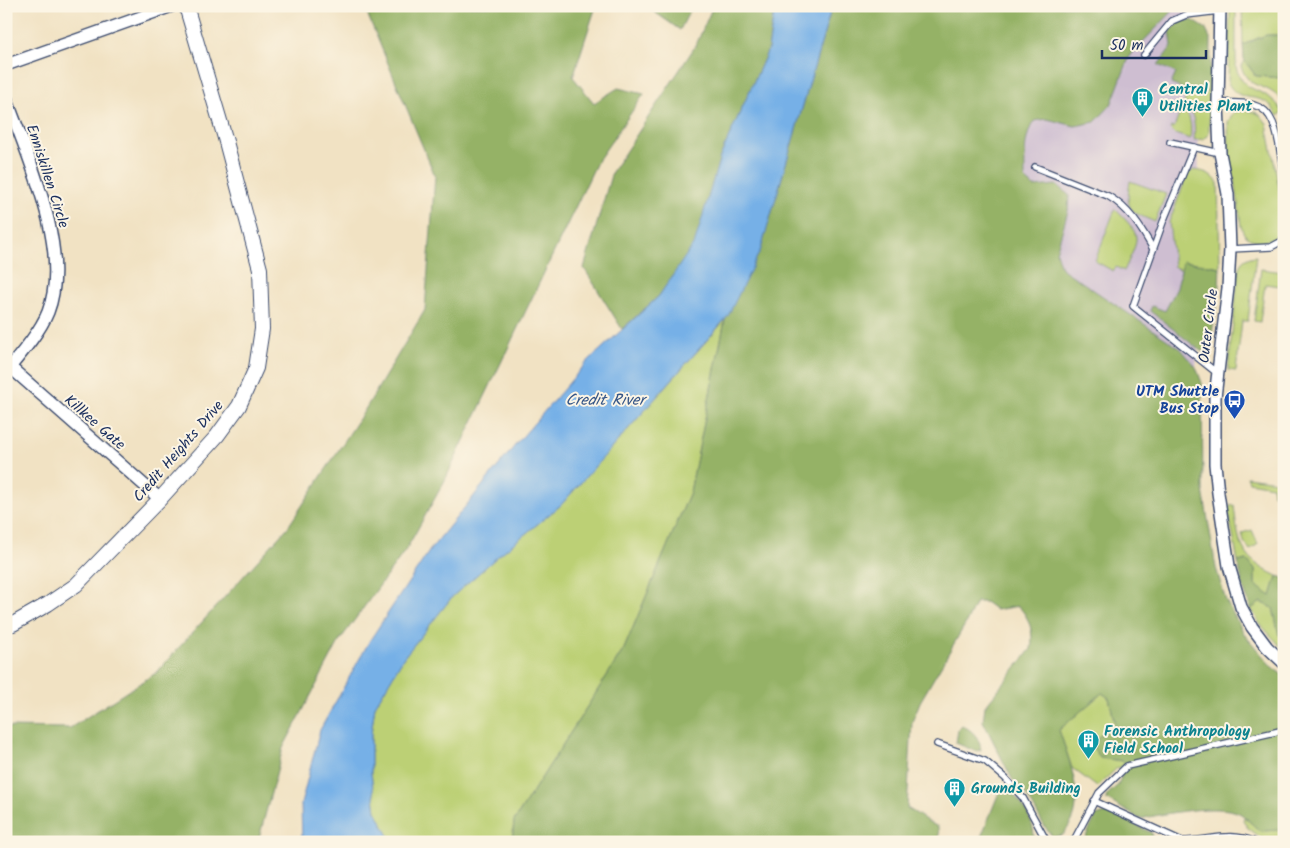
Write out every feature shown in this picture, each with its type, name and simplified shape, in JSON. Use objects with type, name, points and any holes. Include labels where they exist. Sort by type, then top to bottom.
[{"type":"street","points":[[6,65],[172,6]]},
{"type":"street","name":"Credit Heights Drive","points":[[6,625],[13,624],[48,604],[76,585],[160,499],[217,436],[239,406],[256,368],[262,328],[260,269],[226,138],[186,6]]},
{"type":"street","name":"Outer Circle","points":[[1220,8],[1218,103],[1220,153],[1228,194],[1230,249],[1228,288],[1217,373],[1215,411],[1215,464],[1220,519],[1229,566],[1241,607],[1252,627],[1267,647],[1284,663]]},
{"type":"street","name":"Enniskillen Circle","points":[[6,97],[39,190],[52,239],[54,258],[54,285],[48,311],[41,325],[8,370]]},
{"type":"street","name":"Killkee Gate","points":[[8,370],[160,499]]},
{"type":"lane","points":[[1144,55],[1172,21],[1186,15],[1220,8]]},
{"type":"lane","points":[[1218,103],[1254,105],[1270,116],[1274,124],[1284,176]]},
{"type":"lane","points":[[1170,142],[1220,153]]},
{"type":"lane","points":[[1194,147],[1153,249],[1133,306],[1217,373]]},
{"type":"lane","points":[[1035,167],[1108,196],[1118,202],[1141,228],[1153,249]]},
{"type":"lane","points":[[1230,249],[1271,246],[1284,240]]},
{"type":"lane","points":[[1073,842],[1099,793],[1127,766],[1284,730]]},
{"type":"lane","points":[[936,744],[986,761],[999,772],[1023,798],[1047,842]]},
{"type":"lane","points":[[1094,801],[1182,841],[1197,841],[1224,836],[1246,838],[1255,842]]},
{"type":"shaded area","points":[[1173,6],[1193,6],[1192,20],[1180,21],[1176,73],[1172,84],[1193,91],[1198,141],[1202,264],[1184,262],[1177,288],[1165,312],[1150,311],[1198,348],[1196,367],[1181,349],[1061,268],[1056,252],[1068,211],[1056,185],[1034,187],[1025,180],[1026,139],[1034,121],[1047,119],[1075,126],[1111,105],[1130,55],[1172,12]]},
{"type":"green space","points":[[364,6],[596,6],[573,77],[594,103],[618,88],[644,94],[597,162],[444,482],[407,548],[340,640],[283,748],[258,842],[6,842],[6,727],[70,728],[156,673],[288,527],[363,413],[425,310],[435,176]]},
{"type":"green space","points":[[646,6],[692,6],[680,30]]},
{"type":"green space","points":[[713,6],[775,6],[768,50],[720,157],[696,242],[659,296],[622,329],[584,268],[612,172],[696,45]]},
{"type":"green space","points":[[832,6],[1173,6],[1172,12],[1130,55],[1111,105],[1095,122],[1075,126],[1047,119],[1034,121],[1026,142],[1025,179],[1034,187],[1056,185],[1069,195],[1068,211],[1056,252],[1061,268],[1181,349],[1196,367],[1202,383],[1203,490],[1216,568],[1226,601],[1245,635],[1272,667],[1284,676],[1284,830],[1260,831],[1239,813],[1218,809],[1190,810],[1140,819],[1106,799],[1107,795],[1118,785],[1126,764],[1123,761],[1100,758],[1090,743],[1115,724],[1109,698],[1102,693],[1059,730],[1073,774],[1076,809],[1072,821],[1063,835],[1053,837],[1029,799],[1012,779],[983,721],[985,706],[1031,649],[1030,626],[1026,615],[1018,606],[996,610],[985,602],[976,602],[966,623],[920,702],[912,722],[907,808],[938,827],[938,842],[512,842],[514,821],[624,649],[690,492],[725,320],[761,249]]},
{"type":"green space","points":[[1230,6],[1236,6],[1236,67],[1239,75],[1247,86],[1269,97],[1277,104],[1283,112],[1278,116],[1266,102],[1237,93],[1228,83]]},
{"type":"green space","points":[[1242,6],[1284,6],[1284,38],[1268,35],[1243,45]]},
{"type":"green space","points":[[1192,20],[1205,28],[1211,40],[1210,92],[1188,91],[1171,84],[1176,73],[1158,65],[1172,46],[1170,31],[1180,21]]},
{"type":"green space","points":[[1266,35],[1280,35],[1284,38],[1284,75],[1281,78],[1256,76],[1244,60],[1243,45]]},
{"type":"green space","points":[[1244,60],[1256,76],[1281,78],[1284,75],[1284,103],[1269,90],[1256,85],[1248,79],[1241,67]]},
{"type":"green space","points":[[1188,91],[1210,92],[1209,131],[1208,136],[1203,139],[1194,140],[1194,120],[1184,102]]},
{"type":"green space","points":[[1182,107],[1190,122],[1190,139],[1175,134],[1170,129],[1171,127],[1174,128]]},
{"type":"green space","points":[[1241,110],[1256,113],[1267,124],[1284,215],[1282,231],[1275,238],[1262,242],[1250,239],[1244,234],[1241,226],[1235,180],[1229,158],[1228,122],[1233,113]]},
{"type":"green space","points":[[1194,170],[1208,174],[1218,183],[1220,267],[1184,261],[1182,270],[1174,267],[1169,222],[1188,173]]},
{"type":"green space","points":[[1130,181],[1166,194],[1155,222],[1139,215],[1131,208],[1128,198]]},
{"type":"green space","points":[[1115,209],[1130,226],[1136,237],[1136,243],[1124,271],[1116,267],[1113,271],[1095,261]]},
{"type":"green space","points":[[1256,256],[1248,321],[1242,321],[1236,371],[1228,370],[1239,267],[1246,259]]},
{"type":"green space","points":[[1183,261],[1220,267],[1210,347],[1206,351],[1201,351],[1150,311],[1152,306],[1165,311],[1177,288]]},
{"type":"green space","points":[[1261,269],[1283,272],[1281,286],[1265,284],[1260,322],[1254,321]]},
{"type":"green space","points":[[725,320],[690,492],[624,649],[514,821],[512,842],[392,842],[376,811],[371,773],[371,734],[375,706],[404,657],[453,596],[498,556],[561,505]]},
{"type":"green space","points":[[1247,477],[1284,482],[1282,495],[1273,494],[1272,486],[1249,482]]},
{"type":"green space","points":[[1234,505],[1237,529],[1243,548],[1255,563],[1277,576],[1271,597],[1255,585],[1255,570],[1247,560],[1238,562],[1228,510],[1230,506]]},
{"type":"green space","points":[[1252,530],[1258,544],[1250,550],[1244,542],[1242,533]]},
{"type":"green space","points":[[1247,560],[1255,570],[1255,585],[1271,596],[1277,576],[1284,578],[1284,635],[1279,635],[1273,608],[1261,602],[1251,609],[1243,587],[1238,562]]},
{"type":"green space","points":[[1261,602],[1273,608],[1279,635],[1284,635],[1284,650],[1260,624],[1251,609]]},
{"type":"green space","points":[[1102,693],[1109,698],[1115,724],[1091,743],[1100,758],[1123,761],[1126,764],[1116,769],[1097,787],[1072,768],[1059,730]]},
{"type":"green space","points":[[962,725],[975,735],[981,750],[975,751],[956,743],[958,730]]},
{"type":"green space","points":[[1002,785],[1025,809],[1034,832],[1033,842],[979,842]]},
{"type":"green space","points":[[1109,812],[1152,833],[1152,842],[1083,842],[1096,816]]},
{"type":"green space","points":[[1244,817],[1260,831],[1284,830],[1284,842],[1267,842],[1248,828],[1243,820]]},
{"type":"water","name":"Credit River","points":[[775,6],[832,6],[761,249],[728,316],[561,505],[498,556],[453,596],[404,657],[375,706],[371,734],[371,773],[376,811],[392,842],[302,842],[301,804],[320,730],[370,640],[430,550],[517,443],[588,361],[659,296],[695,242],[720,157],[768,50]]},
{"type":"place","name":"Central Utilities Plant","points":[[1143,117]]},
{"type":"place","name":"UTM Shuttle Bus Stop","points":[[1235,419]]},
{"type":"place","name":"Forensic Anthropology Field School","points":[[1088,759]]},
{"type":"place","name":"Grounds Building","points":[[955,807]]}]
